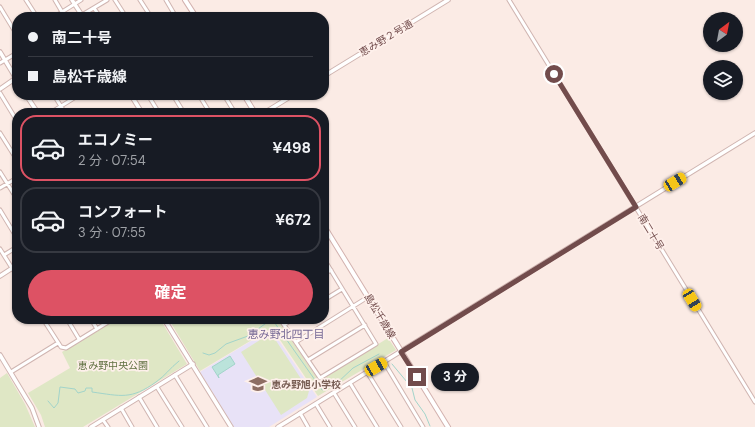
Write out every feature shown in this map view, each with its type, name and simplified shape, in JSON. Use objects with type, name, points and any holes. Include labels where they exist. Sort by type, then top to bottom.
[{"type":"main road","points":[[185,0],[193,12]]},
{"type":"main road","name":"島松千歳線","points":[[329,234],[448,427]]},
{"type":"street","points":[[26,0],[34,12]]},
{"type":"street","points":[[55,0],[62,12],[74,2],[81,0]]},
{"type":"street","points":[[88,12],[106,0]]},
{"type":"street","points":[[115,0],[123,12]]},
{"type":"street","points":[[140,0],[148,12]]},
{"type":"street","points":[[166,0],[173,12]]},
{"type":"street","name":"恵み野２号通","points":[[329,73],[448,0]]},
{"type":"street","name":"南二十号","points":[[509,0],[755,402]]},
{"type":"street","points":[[74,2],[80,12]]},
{"type":"street","points":[[0,7],[12,27]]},
{"type":"street","points":[[94,8],[97,12]]},
{"type":"street","points":[[0,52],[12,71]]},
{"type":"street","points":[[0,63],[12,56]]},
{"type":"street","points":[[0,88],[12,82]]},
{"type":"street","points":[[0,93],[12,113]]},
{"type":"street","points":[[57,100],[61,106]]},
{"type":"street","points":[[58,108],[71,100]]},
{"type":"street","points":[[272,108],[285,100]]},
{"type":"street","points":[[0,133],[12,152]]},
{"type":"street","points":[[281,426],[755,134]]},
{"type":"street","points":[[0,172],[12,192]]},
{"type":"street","points":[[0,188],[12,181]]},
{"type":"street","points":[[0,210],[12,230]]},
{"type":"street","points":[[0,249],[12,268],[0,276]]},
{"type":"street","points":[[4,255],[12,250]]},
{"type":"street","points":[[284,325],[320,378],[376,344],[329,267]]},
{"type":"street","points":[[329,297],[342,288]]},
{"type":"street","points":[[329,322],[368,297]]},
{"type":"street","points":[[46,324],[61,347],[66,348],[105,324]]},
{"type":"street","points":[[70,324],[79,339]]},
{"type":"street","points":[[94,324],[97,329]]},
{"type":"street","points":[[168,324],[231,427]]},
{"type":"street","points":[[296,342],[325,324]]},
{"type":"street","points":[[308,360],[365,325]]},
{"type":"street","points":[[11,372],[58,343]]},
{"type":"street","points":[[0,355],[36,415],[39,427]]},
{"type":"street","points":[[384,362],[423,427]]},
{"type":"street","points":[[91,427],[193,364]]},
{"type":"street","points":[[367,372],[401,427]]},
{"type":"street","points":[[175,375],[207,427]]},
{"type":"street","points":[[350,383],[377,427]]},
{"type":"street","points":[[157,386],[182,427]]},
{"type":"street","points":[[334,393],[354,427]]},
{"type":"street","points":[[139,397],[157,427]]},
{"type":"street","points":[[316,404],[330,427]]},
{"type":"street","points":[[121,408],[132,427]]},
{"type":"street","points":[[300,413],[308,427]]},
{"type":"street","points":[[103,420],[108,427]]},
{"type":"shaded area","name":"恵み野旭小学校","points":[[271,329],[317,397],[269,427],[234,427],[200,372]]},
{"type":"green space","name":"恵み野中央公園","points":[[108,324],[163,324],[187,364],[83,427],[45,427],[41,415],[28,393],[70,368],[62,352]]},
{"type":"green space","points":[[172,324],[280,324],[319,381],[388,338],[396,350],[318,396],[272,328],[200,371]]},
{"type":"green space","points":[[271,333],[309,391],[307,398],[281,415],[241,352]]},
{"type":"green space","points":[[7,373],[25,404],[35,427],[0,427],[0,378]]},
{"type":"water","points":[[230,356],[235,364],[218,375],[219,378],[212,367]]},
{"type":"waterway","points":[[203,353],[209,355],[215,353],[226,344],[248,336],[265,324]]},
{"type":"waterway","points":[[276,324],[322,390],[336,384],[353,368],[379,354]]},
{"type":"waterway","points":[[48,401],[54,408],[58,403],[60,387],[75,389],[78,393],[85,391],[86,388],[92,388],[92,392],[118,395],[140,392],[156,382],[179,361]]},
{"type":"waterway","points":[[392,364],[412,388],[415,400],[425,414],[430,426]]},
{"type":"place","name":"恵み野旭小学校","points":[[258,384]]},
{"type":"district","name":"恵み野北四丁目","points":[[286,334]]},
{"type":"route","points":[[417,377],[401,352],[636,207],[554,74]]}]
